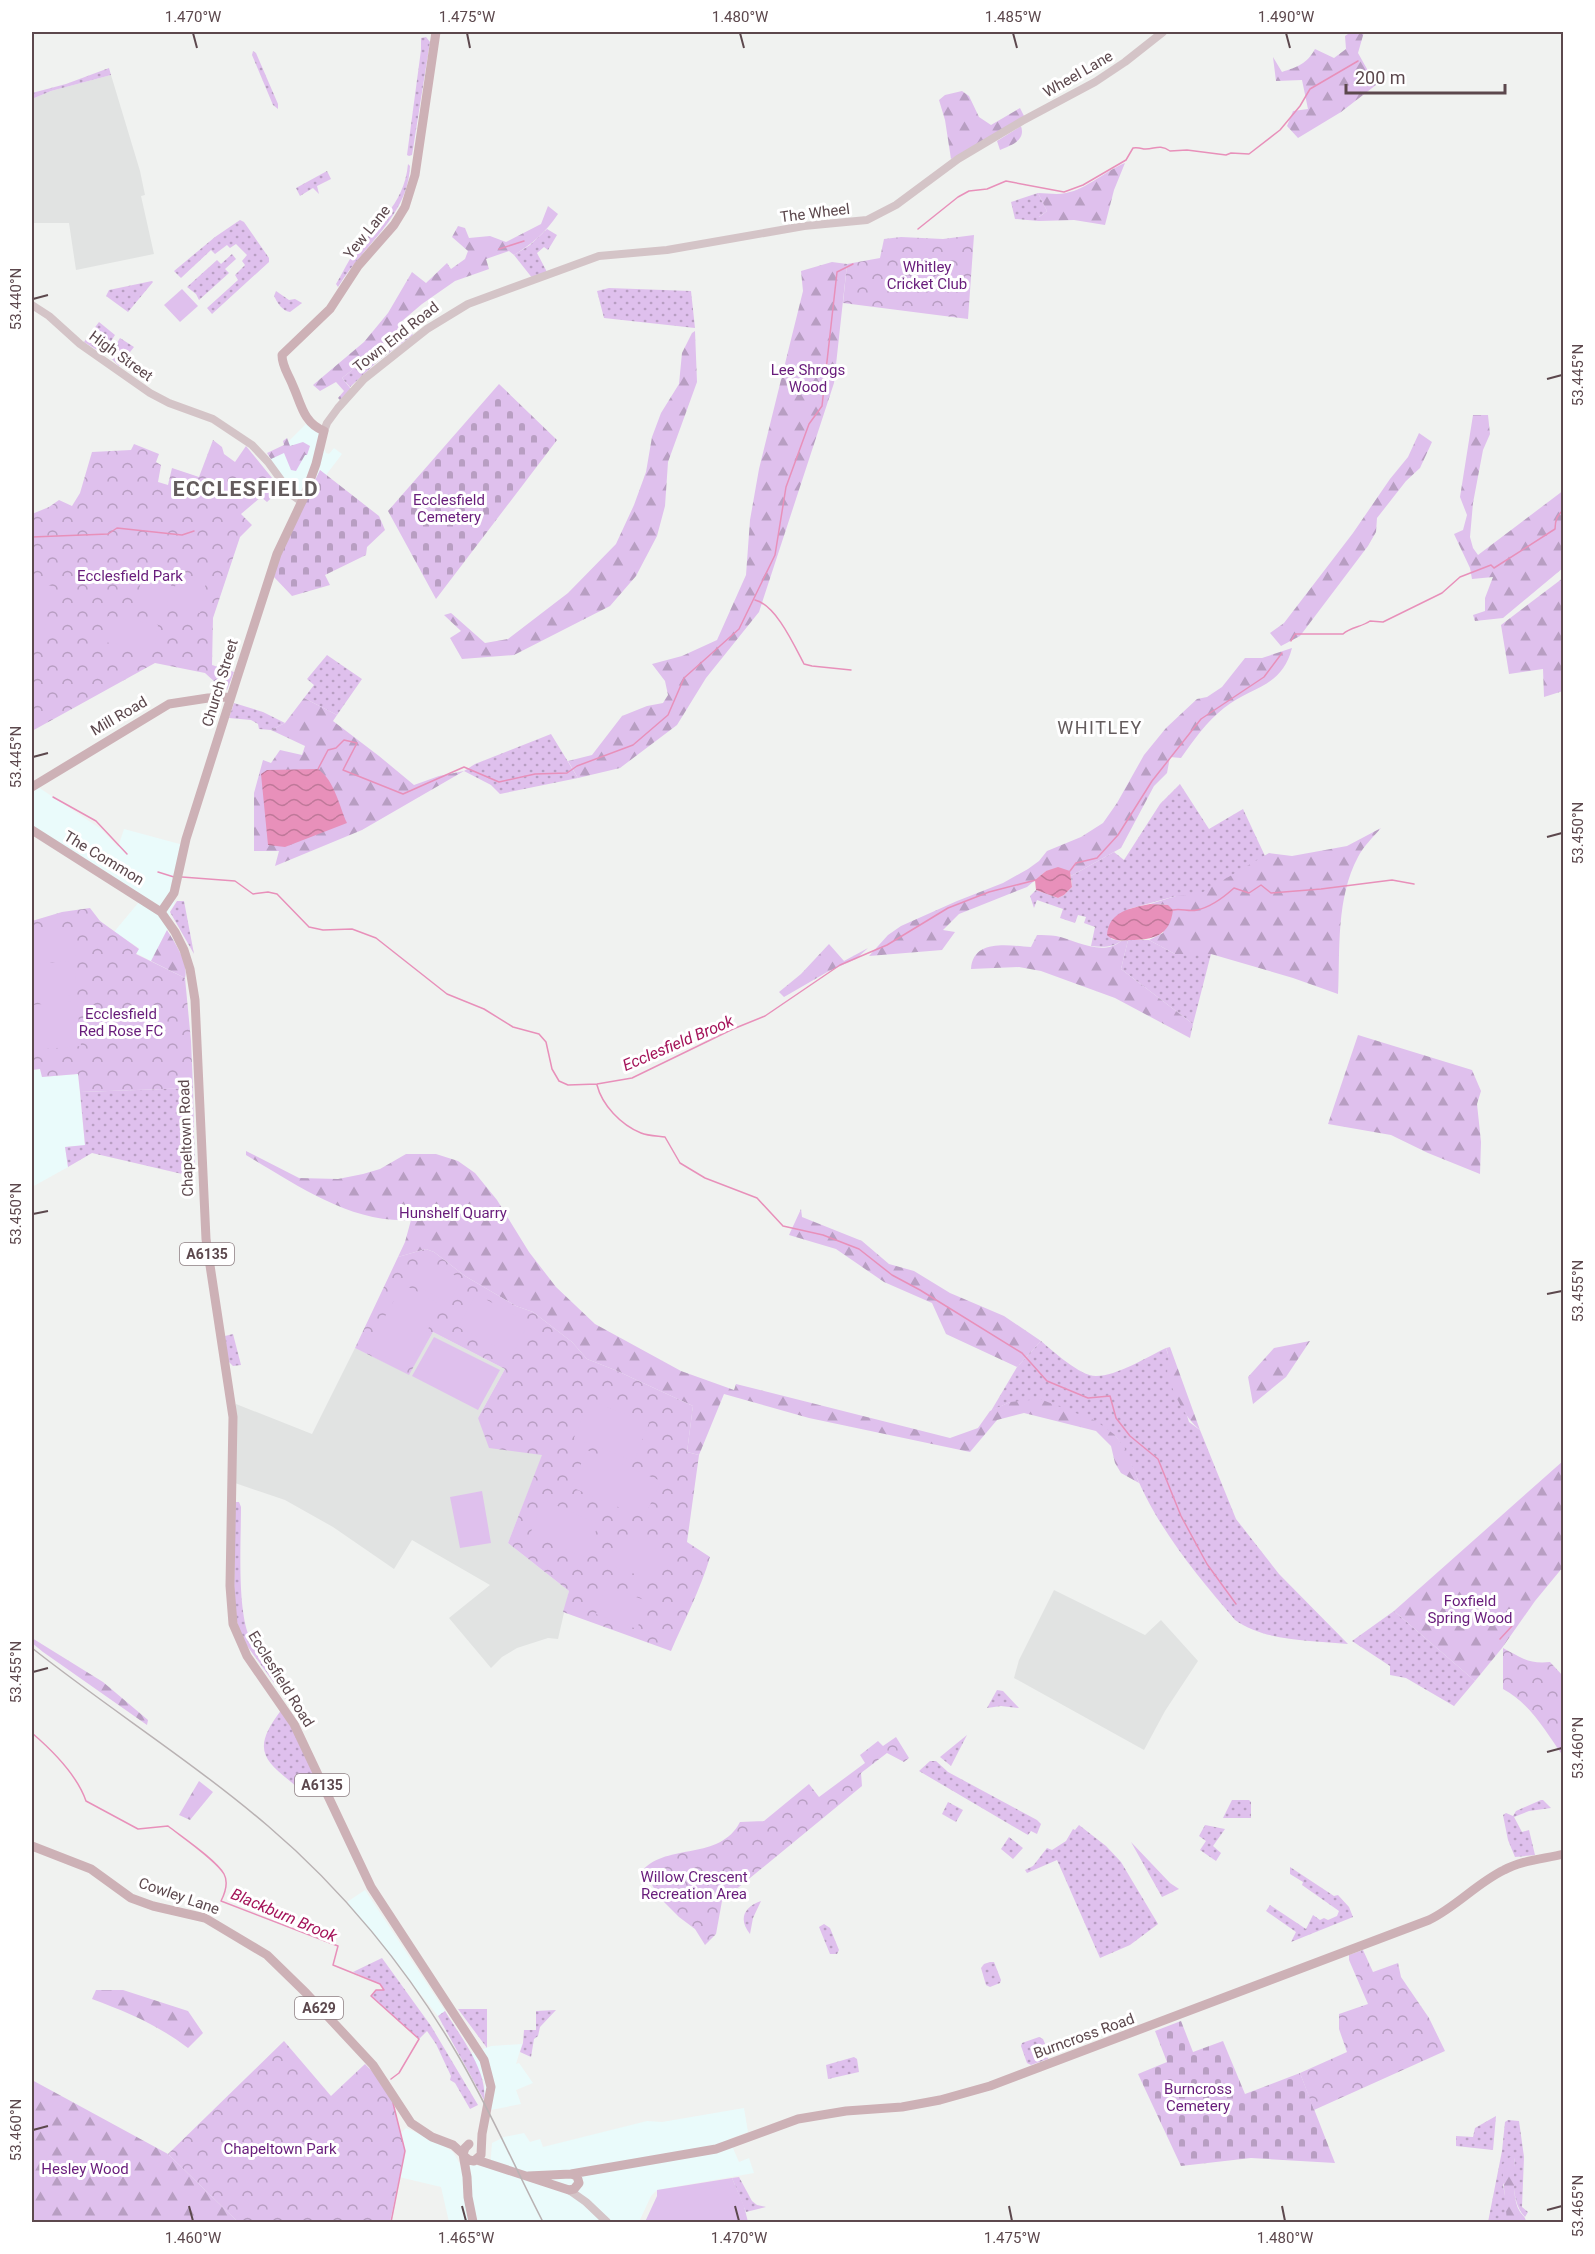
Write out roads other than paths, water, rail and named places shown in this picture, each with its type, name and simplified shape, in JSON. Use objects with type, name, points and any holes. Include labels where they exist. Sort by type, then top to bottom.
[{"type":"main road","name":"Yew Lane","points":[[324,431],[317,429],[303,413],[283,366],[282,355],[330,309],[358,266],[394,225],[405,207],[415,175],[436,32]]},
{"type":"main road","name":"Town End Road","points":[[316,464],[324,431]]},
{"type":"main road","name":"Church Street","points":[[161,912],[173,897],[186,838],[277,554],[302,502],[316,464]]},
{"type":"main road","name":"Mill Road","points":[[32,787],[169,704],[230,697]]},
{"type":"main road","name":"The Common","points":[[32,830],[161,912]]},
{"type":"main road","name":"Chapeltown Road","points":[[161,912],[184,950],[193,990],[198,1032],[200,1137],[206,1239],[226,1369]]},
{"type":"main road","name":"Ecclesfield Road","points":[[226,1369],[232,1417],[230,1586],[231,1611],[236,1635],[247,1656],[294,1724],[371,1887],[437,1990],[480,2050],[491,2087],[478,2156]]},
{"type":"main road","name":"Cowley Lane","points":[[32,1846],[91,1869],[131,1898],[153,1906],[205,1918],[267,1955],[373,2065],[411,2123],[432,2137],[453,2145],[464,2155]]},
{"type":"main road","name":"Burncross Road","points":[[568,2189],[574,2189],[574,2178],[584,2173],[716,2149],[806,2117],[846,2111],[902,2107],[940,2100],[990,2086],[1429,1920],[1445,1912],[1504,1869],[1563,1854]]},
{"type":"main road","points":[[482,2134],[465,2148],[464,2155],[468,2160],[478,2156],[493,2164],[568,2189]]},
{"type":"main road","points":[[470,2144],[477,2145],[478,2156]]},
{"type":"main road","name":"Cowley Lane","points":[[453,2145],[470,2144]]},
{"type":"main road","name":"A6135","points":[[464,2155],[473,2223]]},
{"type":"main road","name":"A6135","points":[[467,2177],[478,2156]]},
{"type":"main road","points":[[528,2176],[574,2178]]},
{"type":"main road","points":[[568,2189],[562,2182],[564,2177],[574,2178]]},
{"type":"street","name":"Wheel Lane","points":[[1003,133],[1095,82],[1163,32]]},
{"type":"street","name":"The Wheel","points":[[606,255],[667,250],[804,226],[867,220],[896,205],[947,165],[1003,133]]},
{"type":"street","name":"Town End Road","points":[[324,431],[338,408],[364,379],[445,317],[468,304],[514,289],[576,263],[606,255]]},
{"type":"street","name":"High Street","points":[[32,305],[49,316],[80,344],[150,393],[169,403],[213,419],[257,450],[292,495],[302,502]]},
{"type":"street","points":[[574,2178],[586,2202]]},
{"type":"street","points":[[568,2189],[586,2202],[607,2223]]},
{"type":"water","points":[[318,769],[333,787],[347,823],[285,847],[268,845],[261,774],[267,770]]},
{"type":"water","points":[[1058,867],[1070,871],[1072,887],[1058,898],[1036,890],[1035,880],[1046,871]]},
{"type":"water","points":[[1150,904],[1168,905],[1173,910],[1168,926],[1159,935],[1146,939],[1124,940],[1107,935],[1116,916],[1129,909]]},
{"type":"waterway","points":[[918,229],[969,191],[987,189],[1006,181],[1064,192],[1083,185],[1126,160],[1133,148],[1160,147],[1170,151],[1187,150],[1226,155],[1249,154],[1280,130],[1300,106],[1310,89],[1358,61]]},
{"type":"waterway","points":[[499,249],[524,241]]},
{"type":"waterway","points":[[318,769],[328,750],[336,748],[344,740],[357,743],[343,770],[403,794],[464,767],[499,782],[535,774],[567,773],[577,766],[633,745],[668,715],[684,678],[739,629],[775,555],[786,487],[809,424],[822,406],[837,272],[853,264]]},
{"type":"waterway","points":[[1291,641],[1295,634],[1343,634],[1370,621],[1383,622],[1442,593],[1460,577],[1491,565],[1494,568],[1555,529],[1557,518],[1564,510]]},
{"type":"waterway","points":[[32,537],[108,534],[117,528],[182,535],[194,531]]},
{"type":"waterway","points":[[755,600],[763,603],[777,617],[804,664],[851,670]]},
{"type":"waterway","points":[[1070,871],[1076,863],[1097,858],[1118,835],[1152,781],[1201,719],[1264,677],[1282,653]]},
{"type":"waterway","name":"Ecclesfield Brook","points":[[53,797],[96,821],[127,854]]},
{"type":"waterway","name":"Ecclesfield Brook","points":[[158,872],[174,877]]},
{"type":"waterway","name":"Ecclesfield Brook","points":[[182,877],[235,881],[253,894],[268,892],[277,894],[309,927],[323,930],[352,929],[376,938],[447,994],[484,1009],[513,1027],[539,1034],[546,1042],[552,1069],[559,1081],[568,1085],[597,1084],[632,1078],[765,1016],[840,965],[887,945],[948,908],[989,892],[1036,880]]},
{"type":"waterway","points":[[1173,910],[1202,909],[1217,902],[1234,888],[1249,893],[1261,885],[1271,893],[1392,880],[1414,884]]},
{"type":"waterway","points":[[597,1085],[603,1100],[613,1114],[626,1125],[644,1134],[665,1137],[680,1163],[705,1178],[757,1198],[783,1226],[823,1235],[859,1249],[892,1275],[1022,1353],[1047,1381],[1088,1398],[1110,1396],[1116,1418],[1130,1436],[1158,1459],[1181,1516],[1207,1564],[1236,1604]]},
{"type":"waterway","points":[[1500,1639],[1512,1626]]},
{"type":"waterway","name":"Blackburn Brook","points":[[32,1733],[70,1773],[86,1801],[138,1829],[168,1826],[220,1868],[226,1881],[221,1901],[338,1946],[333,1965],[380,1984],[384,1990],[376,1990],[371,1996],[419,2039],[399,2073],[391,2079]]},
{"type":"waterway","name":"Blackburn Brook","points":[[391,2222],[405,2151],[393,2103]]},
{"type":"railway","points":[[32,1648],[239,1802],[295,1850],[347,1903],[394,1960],[437,2021],[479,2094],[543,2222]]},
{"type":"district","name":"ECCLESFIELD","points":[[246,489]]},
{"type":"district","name":"WHITLEY","points":[[1100,727]]},
{"type":"park label","name":"Whitley Cricket Club","points":[[927,276]]},
{"type":"park label","name":"Lee Shrogs Wood","points":[[808,378]]},
{"type":"park label","name":"Ecclesfield Cemetery","points":[[449,508]]},
{"type":"park label","name":"Ecclesfield Park","points":[[130,576]]},
{"type":"park label","name":"Ecclesfield Red Rose FC","points":[[121,1022]]},
{"type":"park label","name":"Hunshelf Quarry","points":[[453,1213]]},
{"type":"park label","name":"Foxfield Spring Wood","points":[[1470,1610]]},
{"type":"park label","name":"Willow Crescent Recreation Area","points":[[694,1886]]},
{"type":"park label","name":"Burncross Cemetery","points":[[1198,2098]]},
{"type":"park label","name":"Chapeltown Park","points":[[280,2149]]},
{"type":"park label","name":"Hesley Wood","points":[[85,2169]]}]
